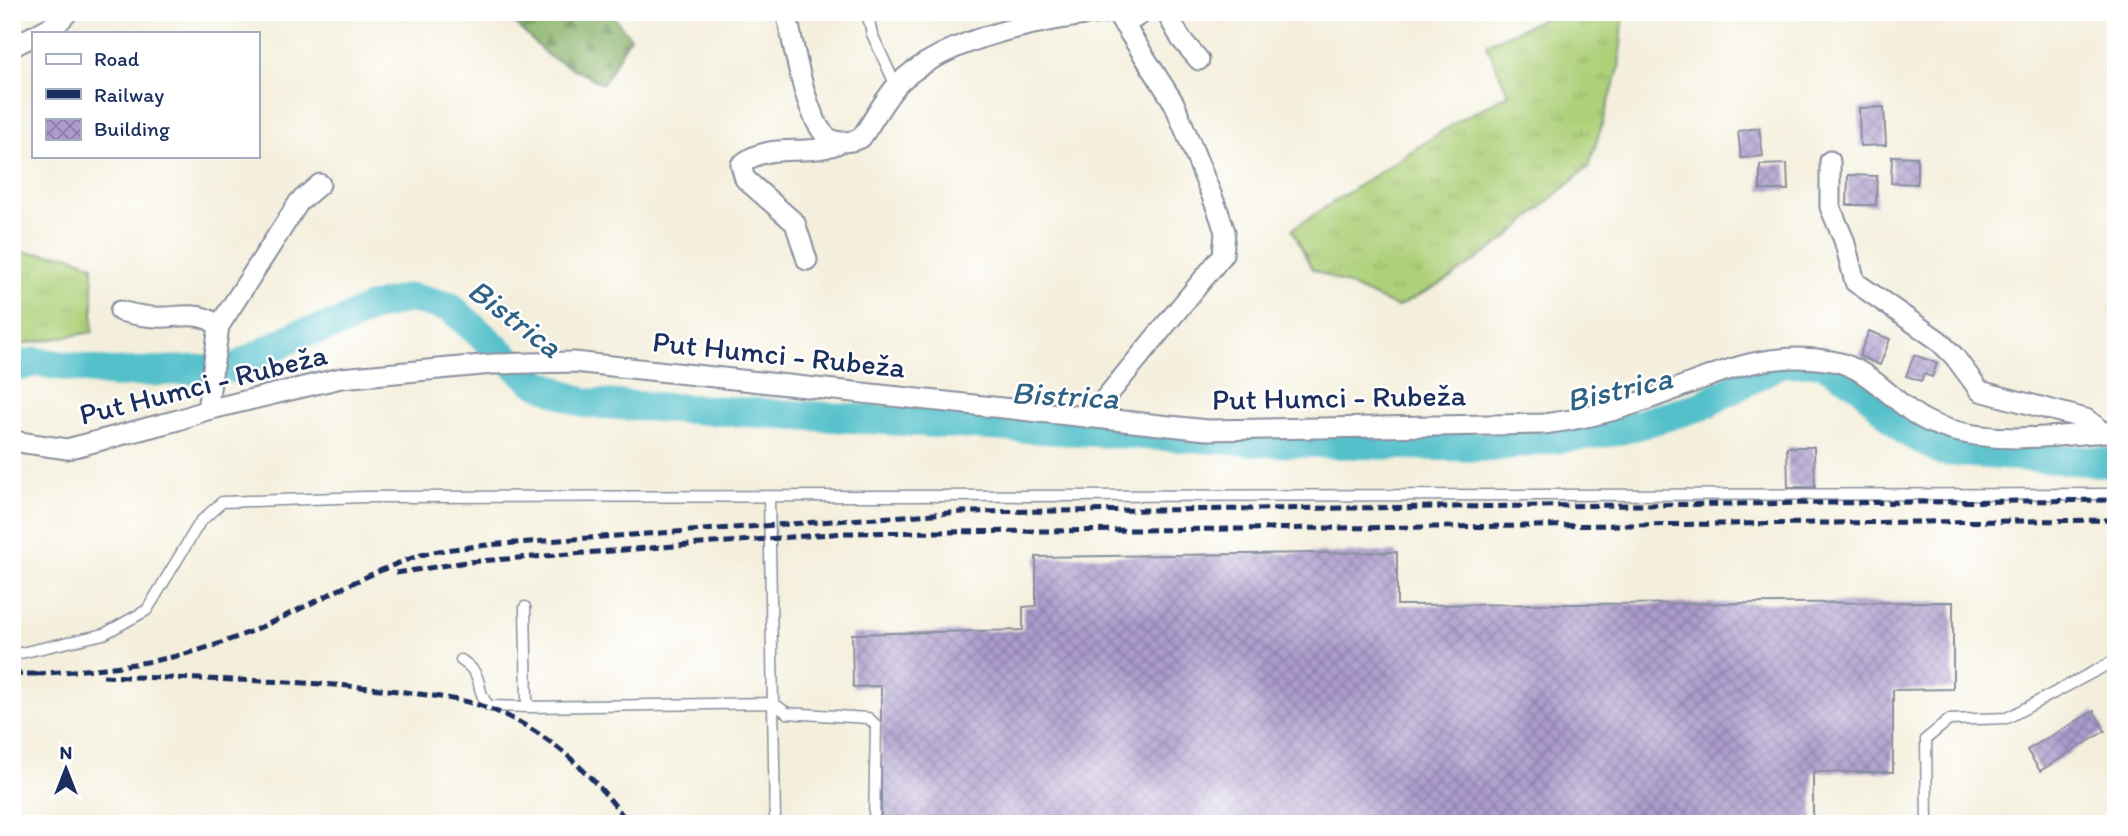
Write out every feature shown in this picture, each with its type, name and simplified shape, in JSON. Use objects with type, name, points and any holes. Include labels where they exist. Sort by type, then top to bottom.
[{"type":"street","points":[[41,32],[58,23],[68,12]]},
{"type":"street","points":[[786,12],[813,116],[824,134],[841,142]]},
{"type":"street","points":[[807,260],[795,223],[745,179],[741,165],[762,153],[830,148],[841,142],[862,138],[896,87],[953,49],[1027,19],[1109,12]]},
{"type":"street","points":[[1089,418],[1223,255],[1225,242],[1218,211],[1174,103],[1120,19],[1144,12]]},
{"type":"street","points":[[1166,12],[1181,39],[1199,60]]},
{"type":"street","points":[[12,47],[32,37]]},
{"type":"street","points":[[1830,161],[1830,207],[1844,240],[1855,282],[1938,340],[1954,356],[1980,391],[2086,419],[2106,432]]},
{"type":"street","points":[[207,410],[219,326],[299,202],[320,184]]},
{"type":"street","points":[[120,312],[164,317],[190,314],[208,317],[219,326]]},
{"type":"street","name":"Put Humci - Rubeža","points":[[12,441],[67,449],[207,410],[341,379],[493,364],[574,362],[1207,430],[1544,424],[1586,419],[1748,362],[1783,358],[1835,361],[1872,379],[1929,422],[1961,432],[2006,438],[2106,432]]},
{"type":"lane","points":[[867,12],[872,34],[896,87]]},
{"type":"lane","points":[[12,655],[104,634],[147,610],[200,522],[222,502],[365,498],[2116,494]]},
{"type":"lane","points":[[769,497],[775,824]]},
{"type":"lane","points":[[525,607],[527,701],[531,707]]},
{"type":"lane","points":[[461,660],[474,668],[483,699],[489,706],[773,703],[787,713],[868,718],[876,725],[874,824]]},
{"type":"lane","points":[[1927,824],[1926,739],[1949,720],[2007,718],[2116,660]]},
{"type":"green space","points":[[503,12],[610,12],[630,37],[603,84],[548,56]]},
{"type":"green space","points":[[1558,12],[1617,12],[1623,21],[1619,69],[1589,166],[1507,238],[1448,280],[1397,307],[1312,269],[1292,229],[1461,119],[1509,94],[1486,44]]},
{"type":"green space","points":[[12,252],[68,255],[93,265],[93,332],[12,346]]},
{"type":"building","points":[[1884,107],[1886,145],[1860,146],[1859,108]]},
{"type":"building","points":[[1759,128],[1763,156],[1741,158],[1738,131]]},
{"type":"building","points":[[1892,156],[1917,157],[1917,184],[1891,183]]},
{"type":"building","points":[[1787,164],[1788,190],[1760,190],[1760,165]]},
{"type":"building","points":[[1848,175],[1877,176],[1876,205],[1847,205]]},
{"type":"building","points":[[1869,331],[1890,339],[1880,365],[1859,356]]},
{"type":"building","points":[[1914,355],[1937,363],[1932,377],[1924,374],[1921,381],[1906,376]]},
{"type":"building","points":[[1787,447],[1814,447],[1815,487],[1788,487]]},
{"type":"building","points":[[1397,552],[1397,605],[1953,602],[1953,689],[1893,690],[1893,772],[1813,772],[1813,824],[881,824],[881,686],[853,687],[852,634],[1023,630],[1023,607],[1036,606],[1036,557]]},
{"type":"building","points":[[2094,711],[2105,731],[2040,771],[2027,750]]},
{"type":"waterway","name":"Bistrica","points":[[12,368],[37,362],[113,373],[234,368],[297,335],[339,324],[370,308],[410,298],[450,307],[533,381],[584,403],[1269,442],[1490,447],[1616,431],[1701,406],[1780,363],[1821,361],[1861,386],[1907,432],[1943,451],[2116,463]]},
{"type":"railway","points":[[36,674],[134,664],[182,655],[229,640],[277,620],[370,575],[418,556],[487,545],[963,512],[2116,500]]},
{"type":"railway","points":[[396,573],[467,562],[844,533],[2116,520]]},
{"type":"railway","points":[[12,674],[44,674]]},
{"type":"railway","points":[[103,676],[330,685],[405,692],[472,703],[514,719],[552,743],[585,772],[629,824]]}]
